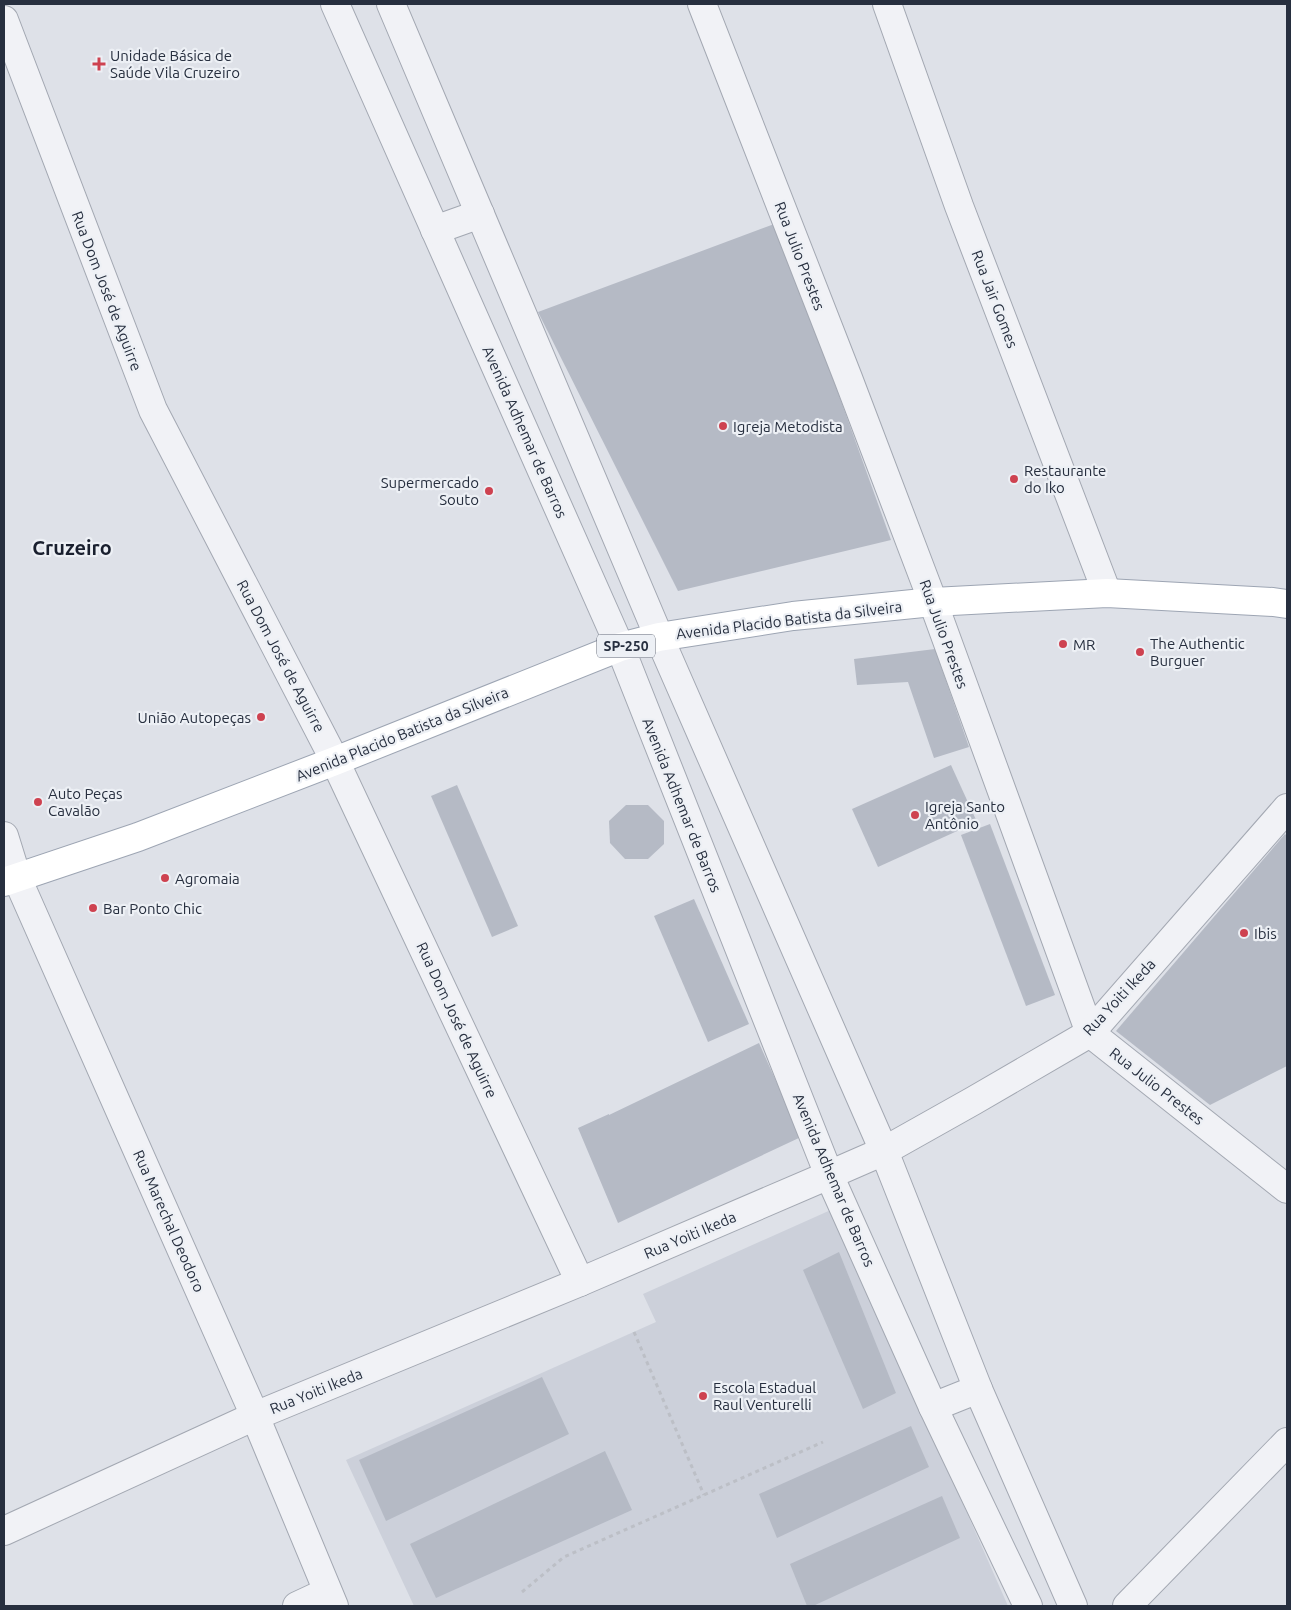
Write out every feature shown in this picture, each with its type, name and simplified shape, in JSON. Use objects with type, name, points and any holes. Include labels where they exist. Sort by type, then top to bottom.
[{"type":"main road","name":"Avenida Placido Batista da Silveira","points":[[11,880],[138,837],[335,761],[620,647],[659,637],[794,616],[933,602],[1108,593],[1287,604]]},
{"type":"street","points":[[4,22],[6,4]]},
{"type":"street","name":"Avenida Adhemar de Barros","points":[[334,4],[620,647],[829,1175],[933,1407],[1028,1606]]},
{"type":"street","points":[[391,4],[659,637],[884,1150],[978,1388],[1073,1606]]},
{"type":"street","name":"Rua Julio Prestes","points":[[702,4],[933,602],[1090,1033],[1287,1189]]},
{"type":"street","name":"Rua Jair Gomes","points":[[887,4],[959,206],[1108,593]]},
{"type":"street","name":"Rua Dom José de Aguirre","points":[[4,22],[153,410],[335,761],[580,1282]]},
{"type":"street","points":[[436,230],[480,214]]},
{"type":"street","name":"Rua Yoiti Ikeda","points":[[4,1532],[255,1416],[580,1282],[829,1175],[884,1150],[973,1101],[1090,1033],[1287,808]]},
{"type":"street","name":"Rua Marechal Deodoro","points":[[4,836],[11,880],[255,1416],[330,1599]]},
{"type":"street","points":[[933,1407],[978,1388]]},
{"type":"street","points":[[1127,1606],[1287,1442]]},
{"type":"street","points":[[297,1606],[330,1599]]},
{"type":"path","points":[[634,1332],[704,1495]]},
{"type":"path","points":[[522,1592],[564,1557],[823,1442]]},
{"type":"shaded area","name":"Escola Estadual Raul Venturelli","points":[[833,1209],[1008,1606],[414,1606],[346,1460],[656,1322],[643,1294]]},
{"type":"building","name":"Igreja Metodista","points":[[777,223],[891,540],[678,591],[538,312]]},
{"type":"building","points":[[935,649],[969,747],[934,758],[908,682],[857,685],[854,659]]},
{"type":"building","name":"Igreja Santo Antônio","points":[[951,765],[977,822],[878,867],[852,809]]},
{"type":"building","points":[[457,785],[518,926],[492,937],[431,796]]},
{"type":"building","points":[[626,805],[648,805],[664,821],[664,844],[648,859],[625,859],[610,843],[609,821]]},
{"type":"building","points":[[990,824],[1055,995],[1026,1006],[961,835]]},
{"type":"building","name":"Ibis","points":[[1285,834],[1287,836],[1287,1066],[1210,1105],[1116,1031]]},
{"type":"building","points":[[694,899],[749,1024],[708,1042],[654,916]]},
{"type":"building","points":[[759,1043],[801,1137],[618,1223],[578,1128]]},
{"type":"building","points":[[839,1252],[896,1393],[863,1409],[803,1270]]},
{"type":"building","points":[[542,1377],[569,1434],[386,1521],[359,1460]]},
{"type":"building","points":[[911,1426],[929,1467],[777,1538],[759,1494]]},
{"type":"building","points":[[605,1451],[632,1510],[436,1598],[410,1544]]},
{"type":"building","points":[[942,1496],[960,1538],[813,1606],[807,1606],[790,1564]]},
{"type":"place","name":"Unidade Básica de Saúde Vila Cruzeiro","points":[[99,64]]},
{"type":"place","name":"Igreja Metodista","points":[[723,426]]},
{"type":"place","name":"Restaurante do Iko","points":[[1014,479]]},
{"type":"place","name":"Supermercado Souto","points":[[489,491]]},
{"type":"place","name":"MR","points":[[1063,644]]},
{"type":"place","name":"The Authentic Burguer","points":[[1140,652]]},
{"type":"place","name":"União Autopeças","points":[[261,717]]},
{"type":"place","name":"Auto Peças Cavalão","points":[[38,802]]},
{"type":"place","name":"Igreja Santo Antônio","points":[[915,815]]},
{"type":"place","name":"Agromaia","points":[[165,878]]},
{"type":"place","name":"Bar Ponto Chic","points":[[93,908]]},
{"type":"place","name":"Ibis","points":[[1244,933]]},
{"type":"place","name":"Escola Estadual Raul Venturelli","points":[[703,1396]]},
{"type":"district","name":"Cruzeiro","points":[[72,547]]}]
